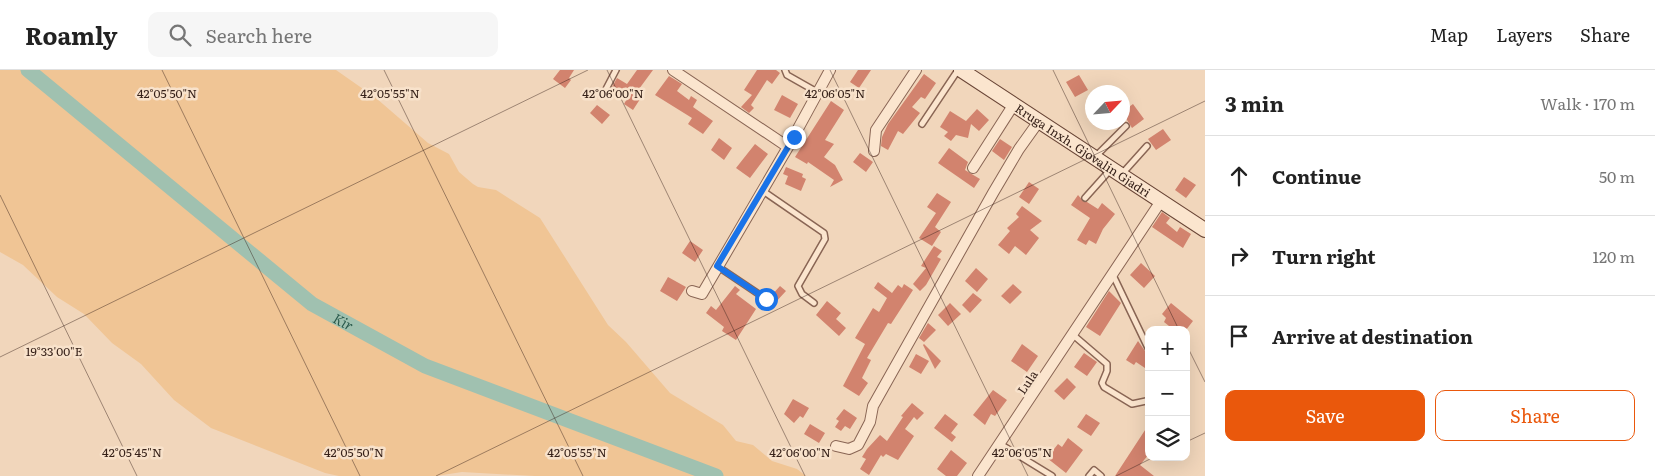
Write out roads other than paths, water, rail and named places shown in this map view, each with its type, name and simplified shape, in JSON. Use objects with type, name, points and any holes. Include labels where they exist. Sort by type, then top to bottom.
[{"type":"main road","name":"Rruga Inxh. Gjovalin Gjadri","points":[[967,73],[1205,230]]},
{"type":"street","points":[[673,70],[788,147]]},
{"type":"street","points":[[692,291],[702,294],[788,147],[816,92],[830,70]]},
{"type":"street","points":[[874,151],[876,130],[916,70]]},
{"type":"street","points":[[973,168],[1014,104]]},
{"type":"street","points":[[836,446],[849,449],[858,446],[870,422],[873,406],[949,268],[1018,149],[1039,121]]},
{"type":"street","name":"Lula","points":[[978,476],[1051,368],[1055,357],[1161,201]]},
{"type":"lane","points":[[605,91],[616,70]]},
{"type":"lane","points":[[785,70],[787,75],[816,92]]},
{"type":"lane","points":[[922,124],[967,73]]},
{"type":"lane","points":[[1094,157],[1122,130]]},
{"type":"lane","points":[[1086,198],[1147,146]]},
{"type":"lane","points":[[762,190],[824,232],[825,239],[798,286],[802,294],[814,303]]},
{"type":"lane","points":[[717,266],[766,299]]},
{"type":"lane","points":[[1112,272],[1145,342]]},
{"type":"lane","points":[[1071,333],[1107,364],[1107,371],[1102,383],[1104,386],[1132,404],[1145,400]]},
{"type":"lane","points":[[1000,444],[1052,476]]},
{"type":"lane","points":[[1089,476],[1094,470],[1101,476]]},
{"type":"waterway","name":"Kir","points":[[28,70],[312,304],[425,366],[716,476]]}]
